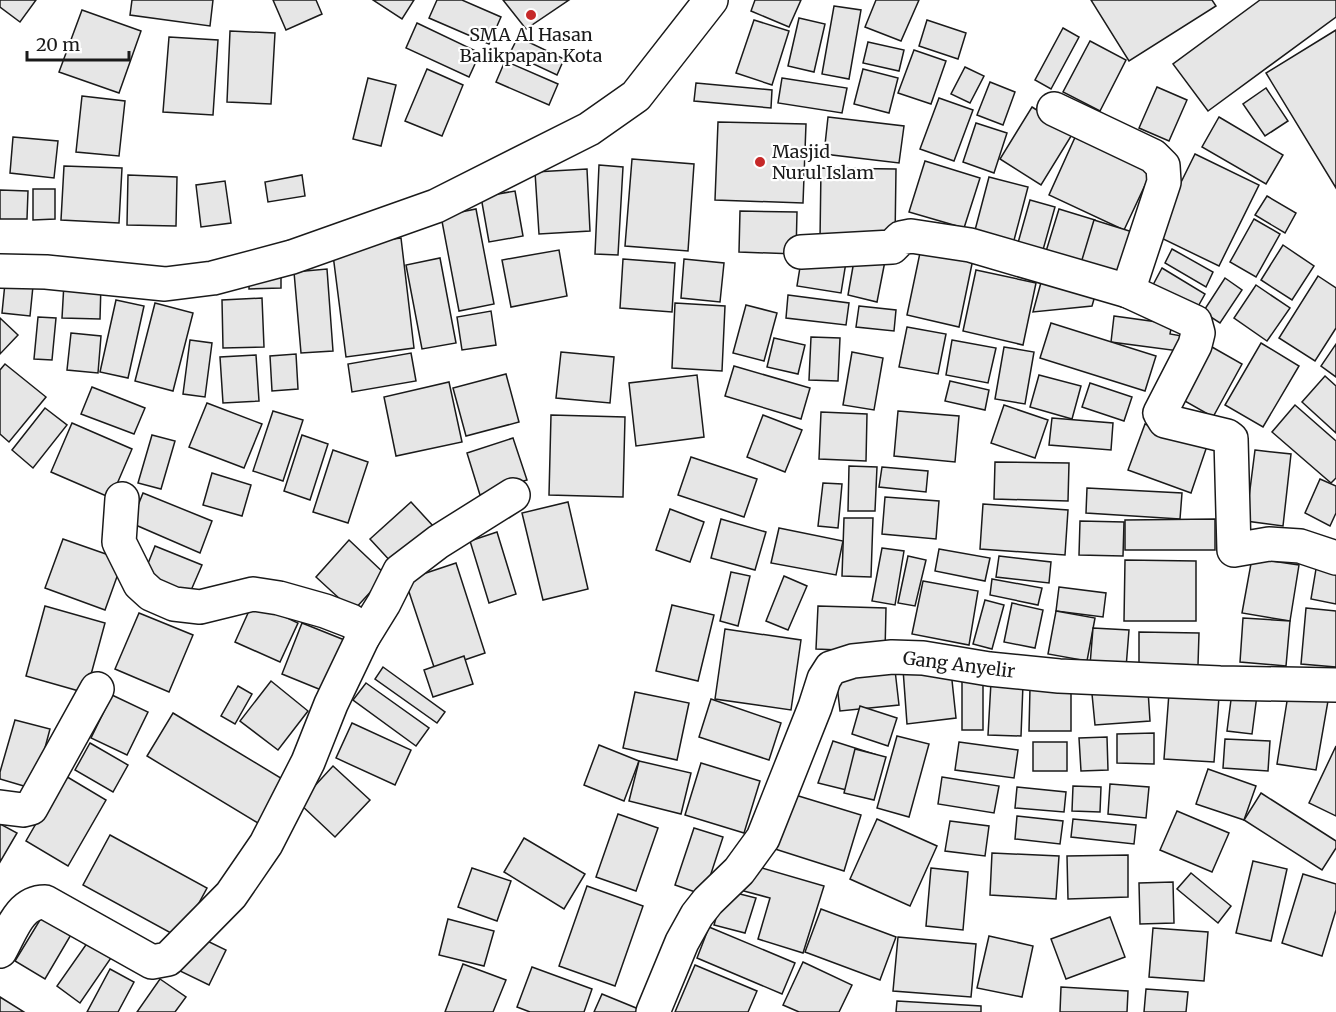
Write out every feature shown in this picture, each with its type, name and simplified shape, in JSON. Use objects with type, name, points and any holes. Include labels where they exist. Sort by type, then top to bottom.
[{"type":"street","points":[[0,271],[46,272],[165,284],[213,278],[292,257],[436,206],[589,129],[636,96],[711,0]]},
{"type":"street","points":[[1054,110],[1153,156],[1163,165],[1164,182],[1128,291]]},
{"type":"street","points":[[801,252],[892,247],[901,238],[911,236],[970,245],[1128,291],[1195,322],[1198,328],[1195,345],[1160,413],[1165,421],[1227,436],[1231,439],[1234,550],[1269,544],[1300,546],[1336,558]]},
{"type":"street","points":[[0,951],[23,909],[37,902],[45,902],[152,962],[168,959],[231,895],[266,844],[308,762],[363,637],[400,571],[438,542],[513,495]]},
{"type":"street","points":[[122,499],[119,542],[140,584],[151,594],[174,604],[200,607],[253,594],[279,598],[325,610],[351,621],[360,627],[363,637]]},
{"type":"street","name":"Gang Anyelir","points":[[653,1012],[682,942],[697,915],[739,871],[763,838],[824,679],[831,668],[853,661],[892,657],[923,658],[989,669],[1059,676],[1336,685]]},
{"type":"street","points":[[0,807],[23,810],[31,808],[97,688]]},
{"type":"building","points":[[0,0],[36,0],[20,22],[0,7]]},
{"type":"building","points":[[132,0],[213,0],[210,26],[130,15]]},
{"type":"building","points":[[273,0],[316,0],[322,14],[286,30]]},
{"type":"building","points":[[373,0],[414,0],[402,19]]},
{"type":"building","points":[[437,0],[462,0],[501,17],[489,44],[429,18]]},
{"type":"building","name":"SMA Al Hasan Balikpapan Kota","points":[[503,0],[569,0],[526,29]]},
{"type":"building","points":[[755,0],[801,0],[789,27],[751,11]]},
{"type":"building","points":[[876,0],[919,0],[901,41],[865,27]]},
{"type":"building","points":[[1091,0],[1212,0],[1216,6],[1129,61]]},
{"type":"building","points":[[1260,0],[1336,0],[1336,17],[1208,111],[1173,64]]},
{"type":"building","points":[[834,6],[861,10],[849,79],[822,74]]},
{"type":"building","points":[[82,10],[141,31],[119,93],[59,72]]},
{"type":"building","points":[[799,18],[825,24],[814,72],[788,66]]},
{"type":"building","points":[[754,20],[789,31],[772,85],[736,73]]},
{"type":"building","points":[[927,20],[966,33],[958,59],[919,46]]},
{"type":"building","points":[[417,23],[480,53],[469,77],[406,48]]},
{"type":"building","points":[[1063,28],[1079,37],[1051,89],[1035,80]]},
{"type":"building","points":[[1336,30],[1336,188],[1266,73]]},
{"type":"building","points":[[230,31],[275,33],[271,104],[227,102]]},
{"type":"building","points":[[169,37],[218,40],[213,115],[163,112]]},
{"type":"building","points":[[518,37],[564,59],[557,75],[510,53]]},
{"type":"building","points":[[1090,41],[1126,60],[1100,111],[1063,92]]},
{"type":"building","points":[[868,42],[904,50],[899,71],[863,63]]},
{"type":"building","points":[[914,50],[946,61],[931,104],[898,93]]},
{"type":"building","points":[[505,61],[558,84],[549,105],[496,82]]},
{"type":"building","points":[[965,67],[984,76],[970,103],[951,94]]},
{"type":"building","points":[[427,69],[463,85],[442,136],[405,121]]},
{"type":"building","points":[[863,69],[898,78],[889,113],[854,104]]},
{"type":"building","points":[[368,78],[396,85],[381,146],[353,139]]},
{"type":"building","points":[[782,78],[847,88],[842,113],[778,103]]},
{"type":"building","points":[[990,82],[1015,92],[1003,125],[977,115]]},
{"type":"building","points":[[696,83],[772,90],[771,108],[694,101]]},
{"type":"building","points":[[1157,87],[1187,100],[1169,141],[1139,128]]},
{"type":"building","points":[[1266,88],[1288,121],[1265,136],[1243,104]]},
{"type":"building","points":[[82,96],[125,101],[119,156],[76,152]]},
{"type":"building","points":[[939,98],[973,110],[954,161],[920,149]]},
{"type":"building","points":[[1032,107],[1073,133],[1041,185],[1000,159]]},
{"type":"building","points":[[828,117],[904,126],[899,163],[824,154]]},
{"type":"building","points":[[1219,117],[1283,155],[1266,184],[1202,147]]},
{"type":"building","name":"Masjid Nurul Islam","points":[[718,122],[806,124],[803,203],[715,200]]},
{"type":"building","points":[[976,123],[1007,133],[994,173],[963,162]]},
{"type":"building","points":[[1077,133],[1153,168],[1124,230],[1049,195]]},
{"type":"building","points":[[13,137],[58,141],[54,178],[10,173]]},
{"type":"building","points":[[1195,154],[1259,185],[1219,266],[1155,235]]},
{"type":"building","points":[[632,159],[694,164],[688,251],[625,246]]},
{"type":"building","points":[[925,161],[980,178],[964,228],[909,212]]},
{"type":"building","points":[[599,165],[623,167],[618,255],[595,254]]},
{"type":"building","points":[[64,166],[122,168],[119,223],[61,220]]},
{"type":"building","points":[[821,168],[896,169],[895,240],[820,240]]},
{"type":"building","points":[[587,169],[590,231],[539,234],[535,172]]},
{"type":"building","points":[[128,175],[177,177],[176,226],[127,225]]},
{"type":"building","points":[[302,175],[305,196],[268,202],[265,182]]},
{"type":"building","points":[[989,177],[1028,187],[1013,244],[974,234]]},
{"type":"building","points":[[225,181],[231,223],[201,227],[196,185]]},
{"type":"building","points":[[33,189],[55,189],[55,219],[33,220]]},
{"type":"building","points":[[0,190],[28,191],[27,219],[0,219]]},
{"type":"building","points":[[515,191],[523,236],[489,242],[481,197]]},
{"type":"building","points":[[1267,196],[1296,213],[1285,233],[1255,215]]},
{"type":"building","points":[[1030,200],[1055,207],[1041,257],[1016,250]]},
{"type":"building","points":[[476,209],[494,304],[459,311],[441,216]]},
{"type":"building","points":[[1059,209],[1095,220],[1080,268],[1044,258]]},
{"type":"building","points":[[740,211],[797,212],[796,254],[739,252]]},
{"type":"building","points":[[1254,219],[1280,234],[1256,277],[1230,262]]},
{"type":"building","points":[[1094,220],[1139,234],[1123,286],[1078,273]]},
{"type":"building","points":[[401,238],[414,348],[346,357],[332,247]]},
{"type":"building","points":[[1283,245],[1314,266],[1292,300],[1261,280]]},
{"type":"building","points":[[921,248],[973,259],[959,327],[907,315]]},
{"type":"building","points":[[1172,249],[1213,272],[1206,287],[1165,263]]},
{"type":"building","points":[[559,250],[567,296],[511,307],[502,260]]},
{"type":"building","points":[[802,255],[846,262],[841,293],[797,286]]},
{"type":"building","points":[[855,255],[885,261],[877,302],[848,295]]},
{"type":"building","points":[[440,258],[456,343],[422,349],[406,265]]},
{"type":"building","points":[[623,259],[675,263],[672,312],[620,308]]},
{"type":"building","points":[[684,259],[724,263],[720,302],[681,298]]},
{"type":"building","points":[[1162,268],[1205,294],[1196,310],[1153,285]]},
{"type":"building","points":[[327,269],[333,351],[301,353],[294,272]]},
{"type":"building","points":[[976,270],[1036,283],[1023,345],[963,331]]},
{"type":"building","points":[[6,273],[34,276],[30,316],[2,313]]},
{"type":"building","points":[[281,273],[281,288],[249,289],[249,274]]},
{"type":"building","points":[[1043,275],[1097,289],[1092,306],[1033,312]]},
{"type":"building","points":[[1318,276],[1336,288],[1336,328],[1315,361],[1279,338]]},
{"type":"building","points":[[1225,278],[1242,290],[1220,323],[1203,312]]},
{"type":"building","points":[[64,283],[101,284],[100,319],[62,318]]},
{"type":"building","points":[[1256,285],[1290,308],[1267,341],[1234,318]]},
{"type":"building","points":[[788,295],[849,303],[846,325],[786,318]]},
{"type":"building","points":[[262,298],[264,347],[223,348],[222,300]]},
{"type":"building","points":[[116,300],[144,306],[128,378],[100,372]]},
{"type":"building","points":[[155,303],[193,313],[173,391],[135,381]]},
{"type":"building","points":[[675,303],[725,306],[722,371],[672,368]]},
{"type":"building","points":[[746,305],[777,313],[764,361],[733,353]]},
{"type":"building","points":[[859,306],[896,310],[894,331],[856,327]]},
{"type":"building","points":[[491,311],[496,345],[462,350],[457,317]]},
{"type":"building","points":[[1114,316],[1172,324],[1170,334],[1182,336],[1179,351],[1111,342]]},
{"type":"building","points":[[38,317],[56,318],[52,360],[34,359]]},
{"type":"building","points":[[0,318],[18,335],[0,354]]},
{"type":"building","points":[[1051,323],[1156,356],[1145,391],[1040,358]]},
{"type":"building","points":[[907,327],[946,334],[938,374],[899,367]]},
{"type":"building","points":[[71,333],[101,336],[98,373],[67,370]]},
{"type":"building","points":[[811,337],[840,338],[838,381],[809,380]]},
{"type":"building","points":[[774,338],[805,345],[798,374],[767,367]]},
{"type":"building","points":[[190,340],[212,343],[205,397],[183,394]]},
{"type":"building","points":[[952,340],[996,348],[988,383],[946,375]]},
{"type":"building","points":[[1261,343],[1299,366],[1263,427],[1225,405]]},
{"type":"building","points":[[1336,344],[1336,377],[1321,366]]},
{"type":"building","points":[[1004,347],[1034,352],[1025,404],[995,399]]},
{"type":"building","points":[[1212,347],[1242,364],[1213,417],[1183,400]]},
{"type":"building","points":[[561,352],[614,357],[610,403],[556,398]]},
{"type":"building","points":[[852,352],[883,358],[874,410],[843,405]]},
{"type":"building","points":[[411,353],[416,381],[352,392],[348,364]]},
{"type":"building","points":[[296,354],[298,389],[272,391],[270,356]]},
{"type":"building","points":[[256,355],[259,401],[223,403],[220,357]]},
{"type":"building","points":[[5,364],[46,397],[9,442],[0,434],[0,370]]},
{"type":"building","points":[[734,366],[810,388],[801,419],[725,396]]},
{"type":"building","points":[[506,374],[519,422],[466,436],[453,388]]},
{"type":"building","points":[[697,375],[704,437],[636,446],[629,383]]},
{"type":"building","points":[[1039,375],[1081,386],[1072,419],[1030,407]]},
{"type":"building","points":[[1325,376],[1336,386],[1336,433],[1302,402]]},
{"type":"building","points":[[950,381],[989,390],[985,410],[945,401]]},
{"type":"building","points":[[449,382],[462,442],[396,456],[384,397]]},
{"type":"building","points":[[1090,383],[1132,397],[1124,421],[1082,407]]},
{"type":"building","points":[[92,387],[145,408],[134,434],[81,414]]},
{"type":"building","points":[[207,403],[262,424],[244,468],[189,447]]},
{"type":"building","points":[[1004,405],[1048,420],[1035,458],[991,443]]},
{"type":"building","points":[[1295,405],[1336,441],[1336,478],[1331,483],[1272,432]]},
{"type":"building","points":[[45,408],[67,425],[33,468],[12,450]]},
{"type":"building","points":[[273,411],[303,420],[283,481],[253,471]]},
{"type":"building","points":[[898,411],[959,416],[955,462],[894,456]]},
{"type":"building","points":[[821,412],[867,414],[866,461],[819,459]]},
{"type":"building","points":[[551,415],[625,417],[623,497],[549,495]]},
{"type":"building","points":[[763,415],[802,430],[785,472],[747,457]]},
{"type":"building","points":[[1052,418],[1113,423],[1111,450],[1049,445]]},
{"type":"building","points":[[72,423],[132,449],[111,498],[51,472]]},
{"type":"building","points":[[1145,424],[1207,446],[1191,493],[1128,470]]},
{"type":"building","points":[[152,435],[175,441],[161,489],[138,483]]},
{"type":"building","points":[[302,435],[328,444],[310,500],[284,491]]},
{"type":"building","points":[[513,438],[527,480],[480,495],[467,453]]},
{"type":"building","points":[[333,450],[368,462],[348,523],[313,512]]},
{"type":"building","points":[[1255,450],[1291,454],[1283,526],[1246,521]]},
{"type":"building","points":[[691,457],[757,479],[744,517],[678,495]]},
{"type":"building","points":[[995,462],[1069,463],[1068,501],[994,499]]},
{"type":"building","points":[[849,466],[877,467],[875,511],[848,511]]},
{"type":"building","points":[[882,467],[928,471],[926,492],[879,487]]},
{"type":"building","points":[[212,473],[251,485],[242,516],[203,505]]},
{"type":"building","points":[[1320,479],[1336,486],[1336,513],[1330,526],[1305,513]]},
{"type":"building","points":[[823,483],[842,484],[838,528],[818,526]]},
{"type":"building","points":[[1087,488],[1182,493],[1180,519],[1086,513]]},
{"type":"building","points":[[143,493],[212,521],[200,553],[131,523]]},
{"type":"building","points":[[885,497],[939,501],[936,539],[882,534]]},
{"type":"building","points":[[411,502],[434,527],[393,564],[370,539]]},
{"type":"building","points":[[568,502],[588,589],[543,600],[522,513]]},
{"type":"building","points":[[983,504],[1068,510],[1065,555],[980,549]]},
{"type":"building","points":[[670,509],[704,522],[690,562],[656,550]]},
{"type":"building","points":[[844,518],[873,518],[871,577],[842,576]]},
{"type":"building","points":[[721,519],[766,532],[755,570],[711,558]]},
{"type":"building","points":[[1215,519],[1215,550],[1125,550],[1125,520]]},
{"type":"building","points":[[1080,521],[1124,522],[1123,556],[1079,555]]},
{"type":"building","points":[[779,528],[843,541],[836,575],[771,563]]},
{"type":"building","points":[[497,532],[516,594],[489,603],[470,541]]},
{"type":"building","points":[[63,539],[123,560],[105,610],[45,588]]},
{"type":"building","points":[[349,540],[386,575],[353,611],[316,577]]},
{"type":"building","points":[[155,546],[202,565],[189,595],[143,576]]},
{"type":"building","points":[[882,548],[904,551],[895,605],[872,601]]},
{"type":"building","points":[[939,549],[990,558],[985,581],[935,571]]},
{"type":"building","points":[[908,556],[926,560],[915,606],[898,603]]},
{"type":"building","points":[[999,556],[1051,562],[1049,583],[996,577]]},
{"type":"building","points":[[1252,558],[1299,565],[1290,621],[1242,613]]},
{"type":"building","points":[[1125,560],[1196,561],[1196,621],[1124,621]]},
{"type":"building","points":[[456,563],[485,653],[435,670],[405,580]]},
{"type":"building","points":[[1316,569],[1336,572],[1336,604],[1311,599]]},
{"type":"building","points":[[731,572],[750,576],[738,626],[720,621]]},
{"type":"building","points":[[784,576],[807,586],[788,630],[766,621]]},
{"type":"building","points":[[992,579],[1042,588],[1038,605],[990,595]]},
{"type":"building","points":[[923,581],[978,591],[969,645],[912,634]]},
{"type":"building","points":[[1059,587],[1106,593],[1103,617],[1056,611]]},
{"type":"building","points":[[985,600],[1004,605],[992,649],[973,644]]},
{"type":"building","points":[[253,602],[298,623],[280,662],[235,642]]},
{"type":"building","points":[[1012,603],[1043,610],[1035,648],[1004,642]]},
{"type":"building","points":[[672,605],[714,615],[698,681],[656,671]]},
{"type":"building","points":[[45,606],[105,623],[86,693],[26,676]]},
{"type":"building","points":[[818,606],[886,608],[885,652],[816,649]]},
{"type":"building","points":[[1306,608],[1336,611],[1336,667],[1301,664]]},
{"type":"building","points":[[1056,611],[1095,618],[1087,661],[1048,654]]},
{"type":"building","points":[[139,613],[193,635],[169,692],[115,669]]},
{"type":"building","points":[[1243,618],[1290,621],[1286,666],[1240,662]]},
{"type":"building","points":[[302,623],[352,643],[331,694],[282,674]]},
{"type":"building","points":[[1093,628],[1129,630],[1126,668],[1090,665]]},
{"type":"building","points":[[725,629],[801,640],[791,710],[715,699]]},
{"type":"building","points":[[1139,632],[1199,633],[1198,665],[1139,663]]},
{"type":"building","points":[[464,656],[473,684],[433,697],[424,670]]},
{"type":"building","points":[[383,667],[445,712],[437,723],[375,679]]},
{"type":"building","points":[[903,669],[951,671],[956,718],[907,724]]},
{"type":"building","points":[[895,670],[899,705],[840,711],[836,677]]},
{"type":"building","points":[[962,678],[983,678],[983,730],[962,730]]},
{"type":"building","points":[[271,681],[308,711],[278,750],[240,721]]},
{"type":"building","points":[[991,682],[1023,684],[1021,736],[988,735]]},
{"type":"building","points":[[366,683],[429,728],[416,746],[353,700]]},
{"type":"building","points":[[238,686],[252,694],[235,724],[221,716]]},
{"type":"building","points":[[1030,688],[1071,688],[1071,731],[1029,731]]},
{"type":"building","points":[[1148,690],[1150,721],[1095,725],[1092,694]]},
{"type":"building","points":[[635,692],[689,703],[677,760],[623,748]]},
{"type":"building","points":[[1232,692],[1257,695],[1252,734],[1227,731]]},
{"type":"building","points":[[1169,693],[1219,697],[1214,762],[1164,759]]},
{"type":"building","points":[[112,695],[148,712],[127,755],[91,738]]},
{"type":"building","points":[[1288,695],[1328,701],[1316,770],[1277,764]]},
{"type":"building","points":[[711,699],[781,723],[769,760],[699,737]]},
{"type":"building","points":[[860,706],[897,718],[888,746],[852,734]]},
{"type":"building","points":[[173,713],[294,786],[268,829],[147,756]]},
{"type":"building","points":[[15,720],[50,729],[34,789],[0,779]]},
{"type":"building","points":[[352,723],[411,750],[395,785],[336,758]]},
{"type":"building","points":[[1154,733],[1154,764],[1117,763],[1117,734]]},
{"type":"building","points":[[897,736],[929,744],[909,817],[877,808]]},
{"type":"building","points":[[1107,737],[1108,770],[1081,771],[1079,738]]},
{"type":"building","points":[[1225,739],[1270,741],[1268,771],[1223,768]]},
{"type":"building","points":[[833,741],[877,755],[867,795],[818,783]]},
{"type":"building","points":[[959,742],[1018,750],[1014,778],[955,770]]},
{"type":"building","points":[[1033,742],[1067,742],[1067,771],[1033,771]]},
{"type":"building","points":[[90,743],[128,765],[113,792],[75,770]]},
{"type":"building","points":[[599,745],[639,761],[624,801],[584,785]]},
{"type":"building","points":[[1336,746],[1336,816],[1309,803]]},
{"type":"building","points":[[855,749],[886,757],[874,800],[844,793]]},
{"type":"building","points":[[639,761],[691,773],[681,814],[629,801]]},
{"type":"building","points":[[701,763],[760,781],[744,833],[685,815]]},
{"type":"building","points":[[333,766],[370,800],[335,837],[299,803]]},
{"type":"building","points":[[1208,769],[1256,786],[1244,820],[1196,804]]},
{"type":"building","points":[[64,775],[106,800],[68,866],[26,841]]},
{"type":"building","points":[[942,777],[999,786],[994,813],[938,804]]},
{"type":"building","points":[[1110,784],[1149,787],[1146,818],[1108,814]]},
{"type":"building","points":[[1073,786],[1101,787],[1100,812],[1072,811]]},
{"type":"building","points":[[1017,787],[1066,792],[1064,812],[1015,808]]},
{"type":"building","points":[[1261,793],[1336,841],[1336,848],[1322,870],[1244,820]]},
{"type":"building","points":[[792,794],[861,815],[844,871],[775,849]]},
{"type":"building","points":[[1177,811],[1229,833],[1212,872],[1160,850]]},
{"type":"building","points":[[618,814],[658,828],[636,891],[596,877]]},
{"type":"building","points":[[1017,816],[1063,821],[1060,844],[1015,839]]},
{"type":"building","points":[[877,819],[937,846],[910,906],[850,879]]},
{"type":"building","points":[[1073,819],[1136,825],[1134,844],[1071,837]]},
{"type":"building","points":[[950,821],[989,826],[985,856],[945,851]]},
{"type":"building","points":[[0,824],[17,833],[0,862]]},
{"type":"building","points":[[694,828],[723,837],[704,895],[675,885]]},
{"type":"building","points":[[110,835],[207,888],[180,938],[83,885]]},
{"type":"building","points":[[524,838],[585,874],[564,909],[504,872]]},
{"type":"building","points":[[992,853],[1059,856],[1056,899],[990,895]]},
{"type":"building","points":[[1128,855],[1128,897],[1068,899],[1067,856]]},
{"type":"building","points":[[1253,861],[1287,869],[1271,941],[1236,933]]},
{"type":"building","points":[[748,864],[824,886],[803,953],[758,939],[770,898],[740,890]]},
{"type":"building","points":[[472,868],[511,881],[497,921],[458,907]]},
{"type":"building","points":[[931,868],[968,872],[963,930],[926,926]]},
{"type":"building","points":[[1191,873],[1231,906],[1218,923],[1177,889]]},
{"type":"building","points":[[1303,874],[1336,884],[1336,910],[1322,956],[1282,943]]},
{"type":"building","points":[[1173,882],[1174,923],[1140,924],[1139,883]]},
{"type":"building","points":[[587,886],[643,906],[615,986],[559,966]]},
{"type":"building","points":[[724,890],[756,898],[745,933],[714,925]]},
{"type":"building","points":[[821,909],[896,937],[880,980],[805,952]]},
{"type":"building","points":[[43,915],[72,933],[45,979],[15,961]]},
{"type":"building","points":[[1110,917],[1125,957],[1066,979],[1051,939]]},
{"type":"building","points":[[448,919],[494,931],[484,966],[439,955]]},
{"type":"building","points":[[709,927],[795,963],[782,994],[697,958]]},
{"type":"building","points":[[1153,928],[1208,932],[1204,981],[1149,977]]},
{"type":"building","points":[[197,936],[226,950],[209,985],[180,971]]},
{"type":"building","points":[[989,936],[1033,946],[1022,997],[977,988]]},
{"type":"building","points":[[898,937],[976,944],[971,997],[893,991]]},
{"type":"building","points":[[90,939],[113,955],[80,1003],[57,986]]},
{"type":"building","points":[[803,962],[852,985],[839,1012],[799,1012],[783,1005]]},
{"type":"building","points":[[463,964],[506,980],[493,1012],[445,1012]]},
{"type":"building","points":[[695,965],[757,991],[748,1012],[675,1012]]},
{"type":"building","points":[[532,967],[592,989],[584,1012],[530,1012],[517,1007]]},
{"type":"building","points":[[110,969],[134,982],[118,1012],[87,1012]]},
{"type":"building","points":[[160,979],[186,997],[175,1012],[137,1012]]},
{"type":"building","points":[[1061,987],[1128,991],[1127,1012],[1060,1012]]},
{"type":"building","points":[[1146,989],[1188,992],[1186,1012],[1144,1012]]},
{"type":"building","points":[[602,994],[641,1010],[640,1012],[594,1012]]},
{"type":"building","points":[[0,997],[24,1012],[0,1012]]},
{"type":"building","points":[[897,1001],[981,1006],[981,1012],[896,1012]]},
{"type":"place","name":"SMA Al Hasan Balikpapan Kota","points":[[531,15]]},
{"type":"place","name":"Masjid Nurul Islam","points":[[760,162]]}]
